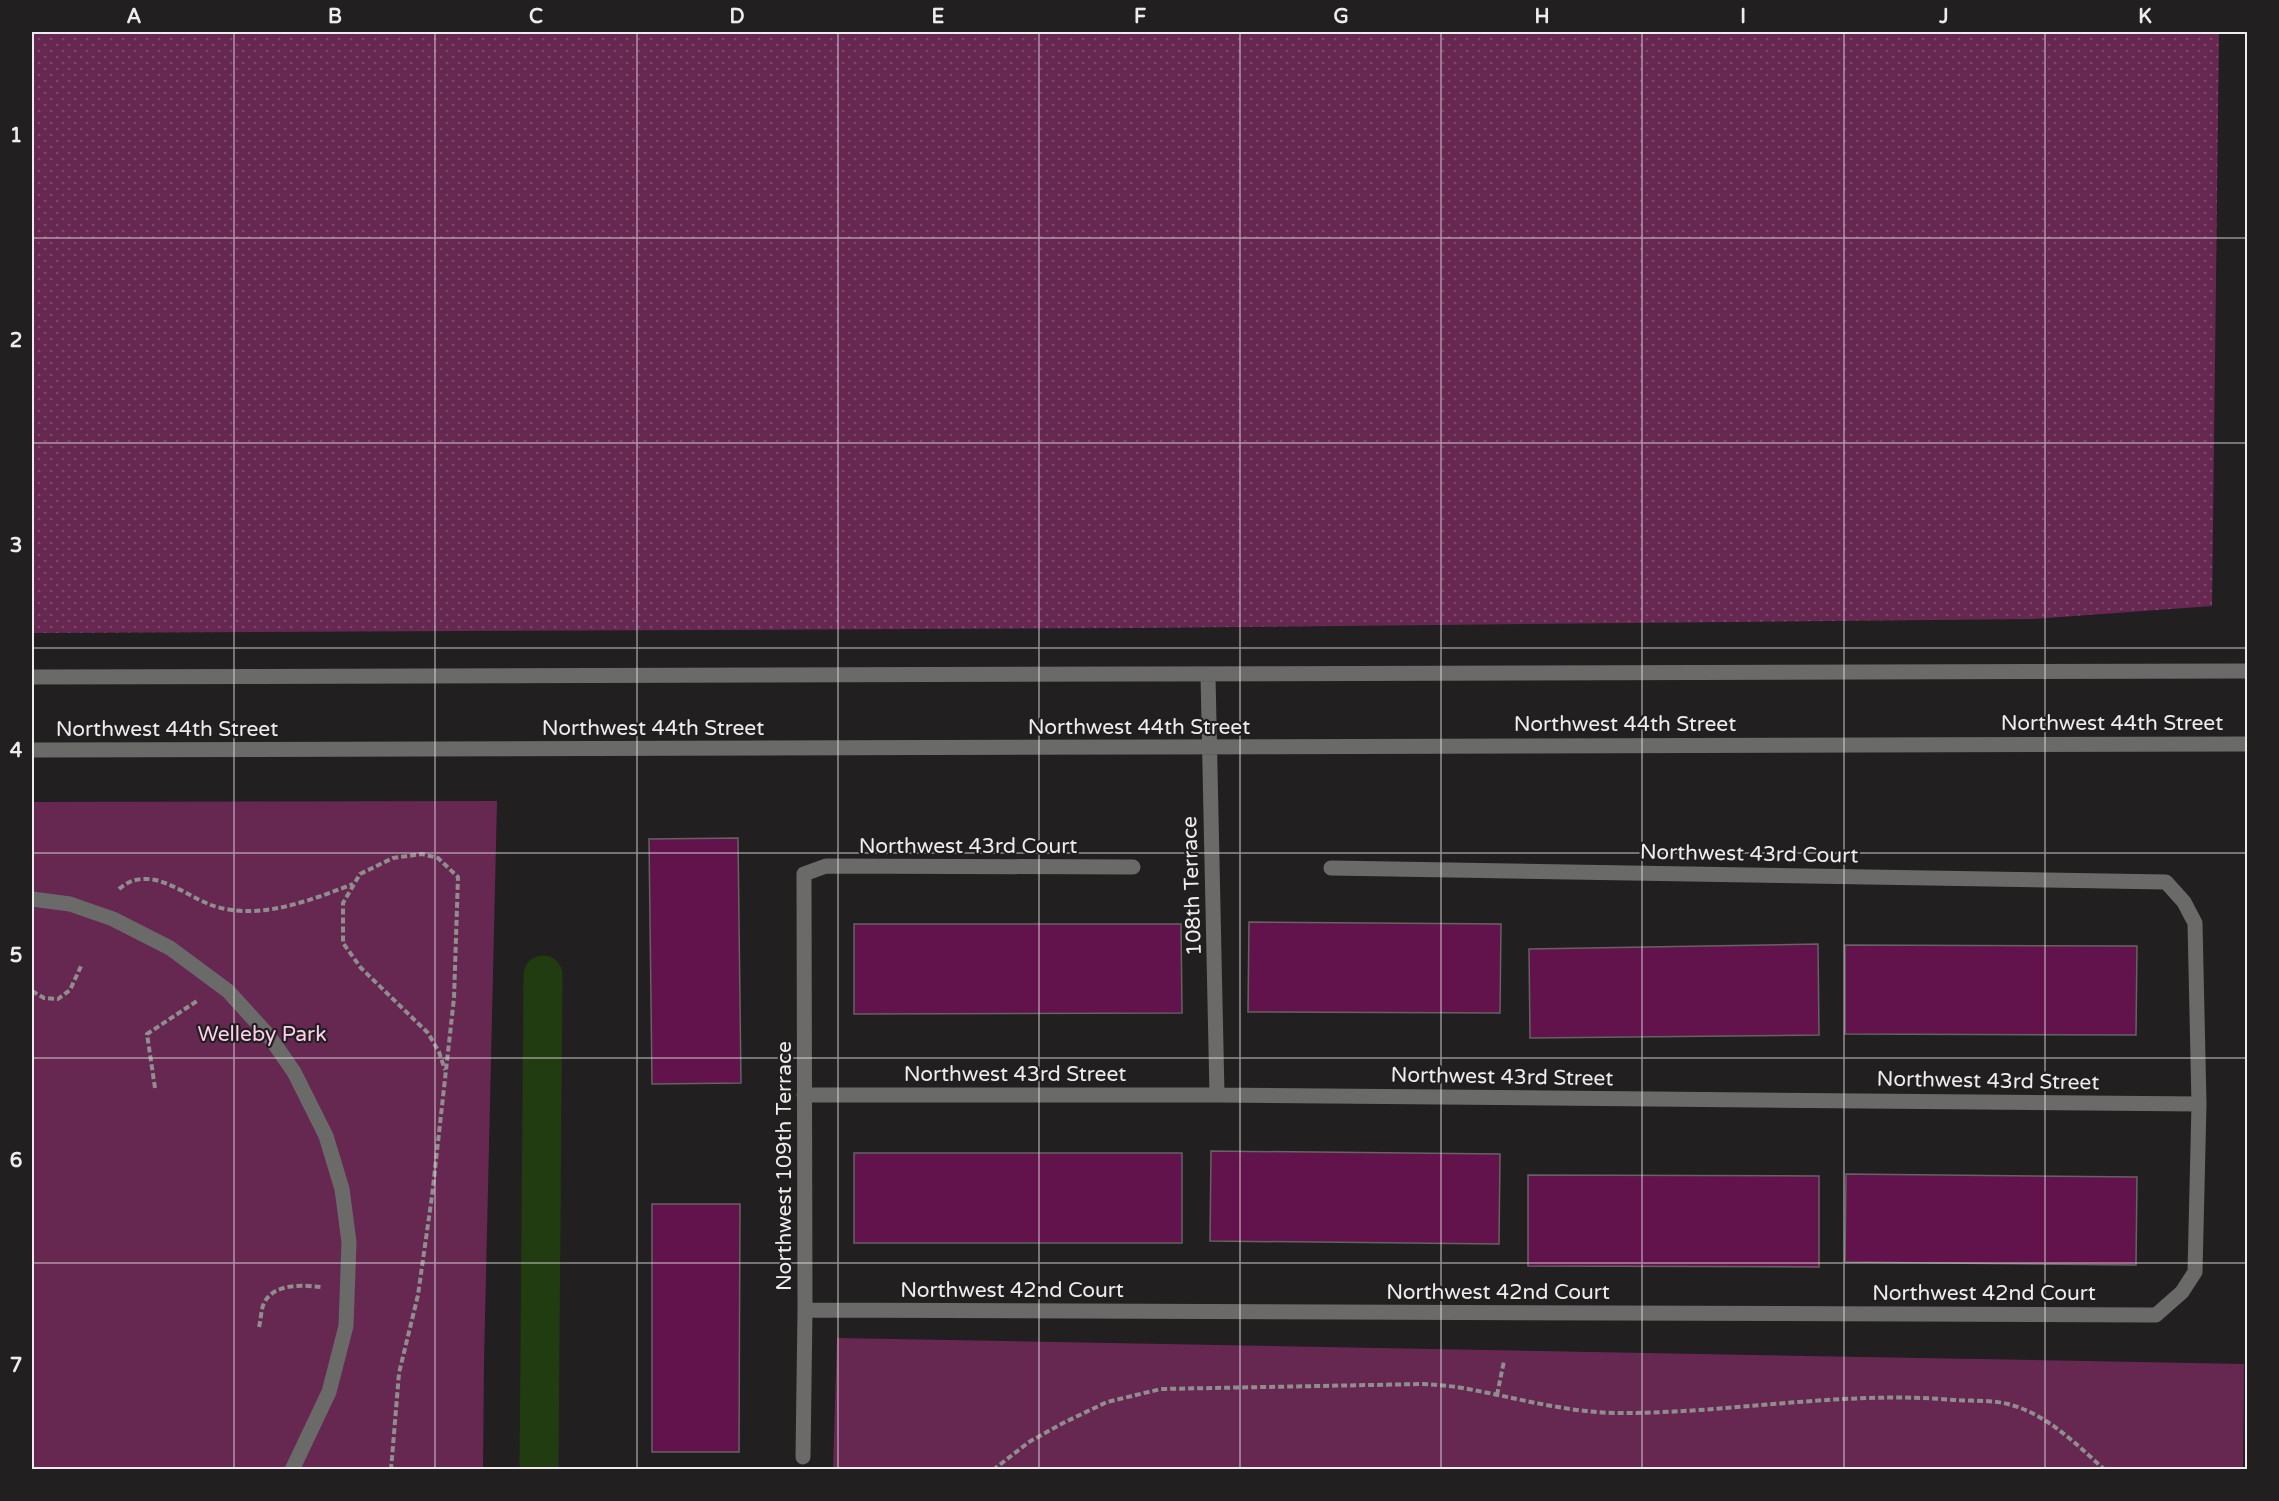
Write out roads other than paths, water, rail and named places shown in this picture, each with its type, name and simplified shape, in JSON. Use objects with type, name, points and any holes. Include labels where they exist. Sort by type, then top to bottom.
[{"type":"street","points":[[32,677],[2247,671]]},
{"type":"street","name":"108th Terrace","points":[[1208,675],[1217,1095]]},
{"type":"street","name":"Northwest 44th Street","points":[[32,750],[1209,748],[1901,743],[2247,744]]},
{"type":"street","name":"Northwest 43rd Court","points":[[804,874],[826,866],[1133,867]]},
{"type":"street","name":"Northwest 43rd Court","points":[[1331,868],[2166,882],[2184,902],[2194,923],[2199,1104]]},
{"type":"street","name":"Northwest 109th Terrace","points":[[803,1457],[806,1310],[804,874]]},
{"type":"street","points":[[32,899],[70,904],[114,919],[170,948],[228,991],[269,1036],[294,1072],[326,1136],[342,1190],[349,1242],[346,1326],[330,1392],[292,1470]]},
{"type":"street","name":"Northwest 43rd Street","points":[[804,1095],[1217,1095],[2199,1104]]},
{"type":"street","name":"Northwest 42nd Court","points":[[806,1310],[2156,1315],[2182,1293],[2194,1272],[2199,1104]]},
{"type":"waterway","points":[[539,1470],[543,975]]},
{"type":"park label","name":"Welleby Park","points":[[262,1034]]}]
